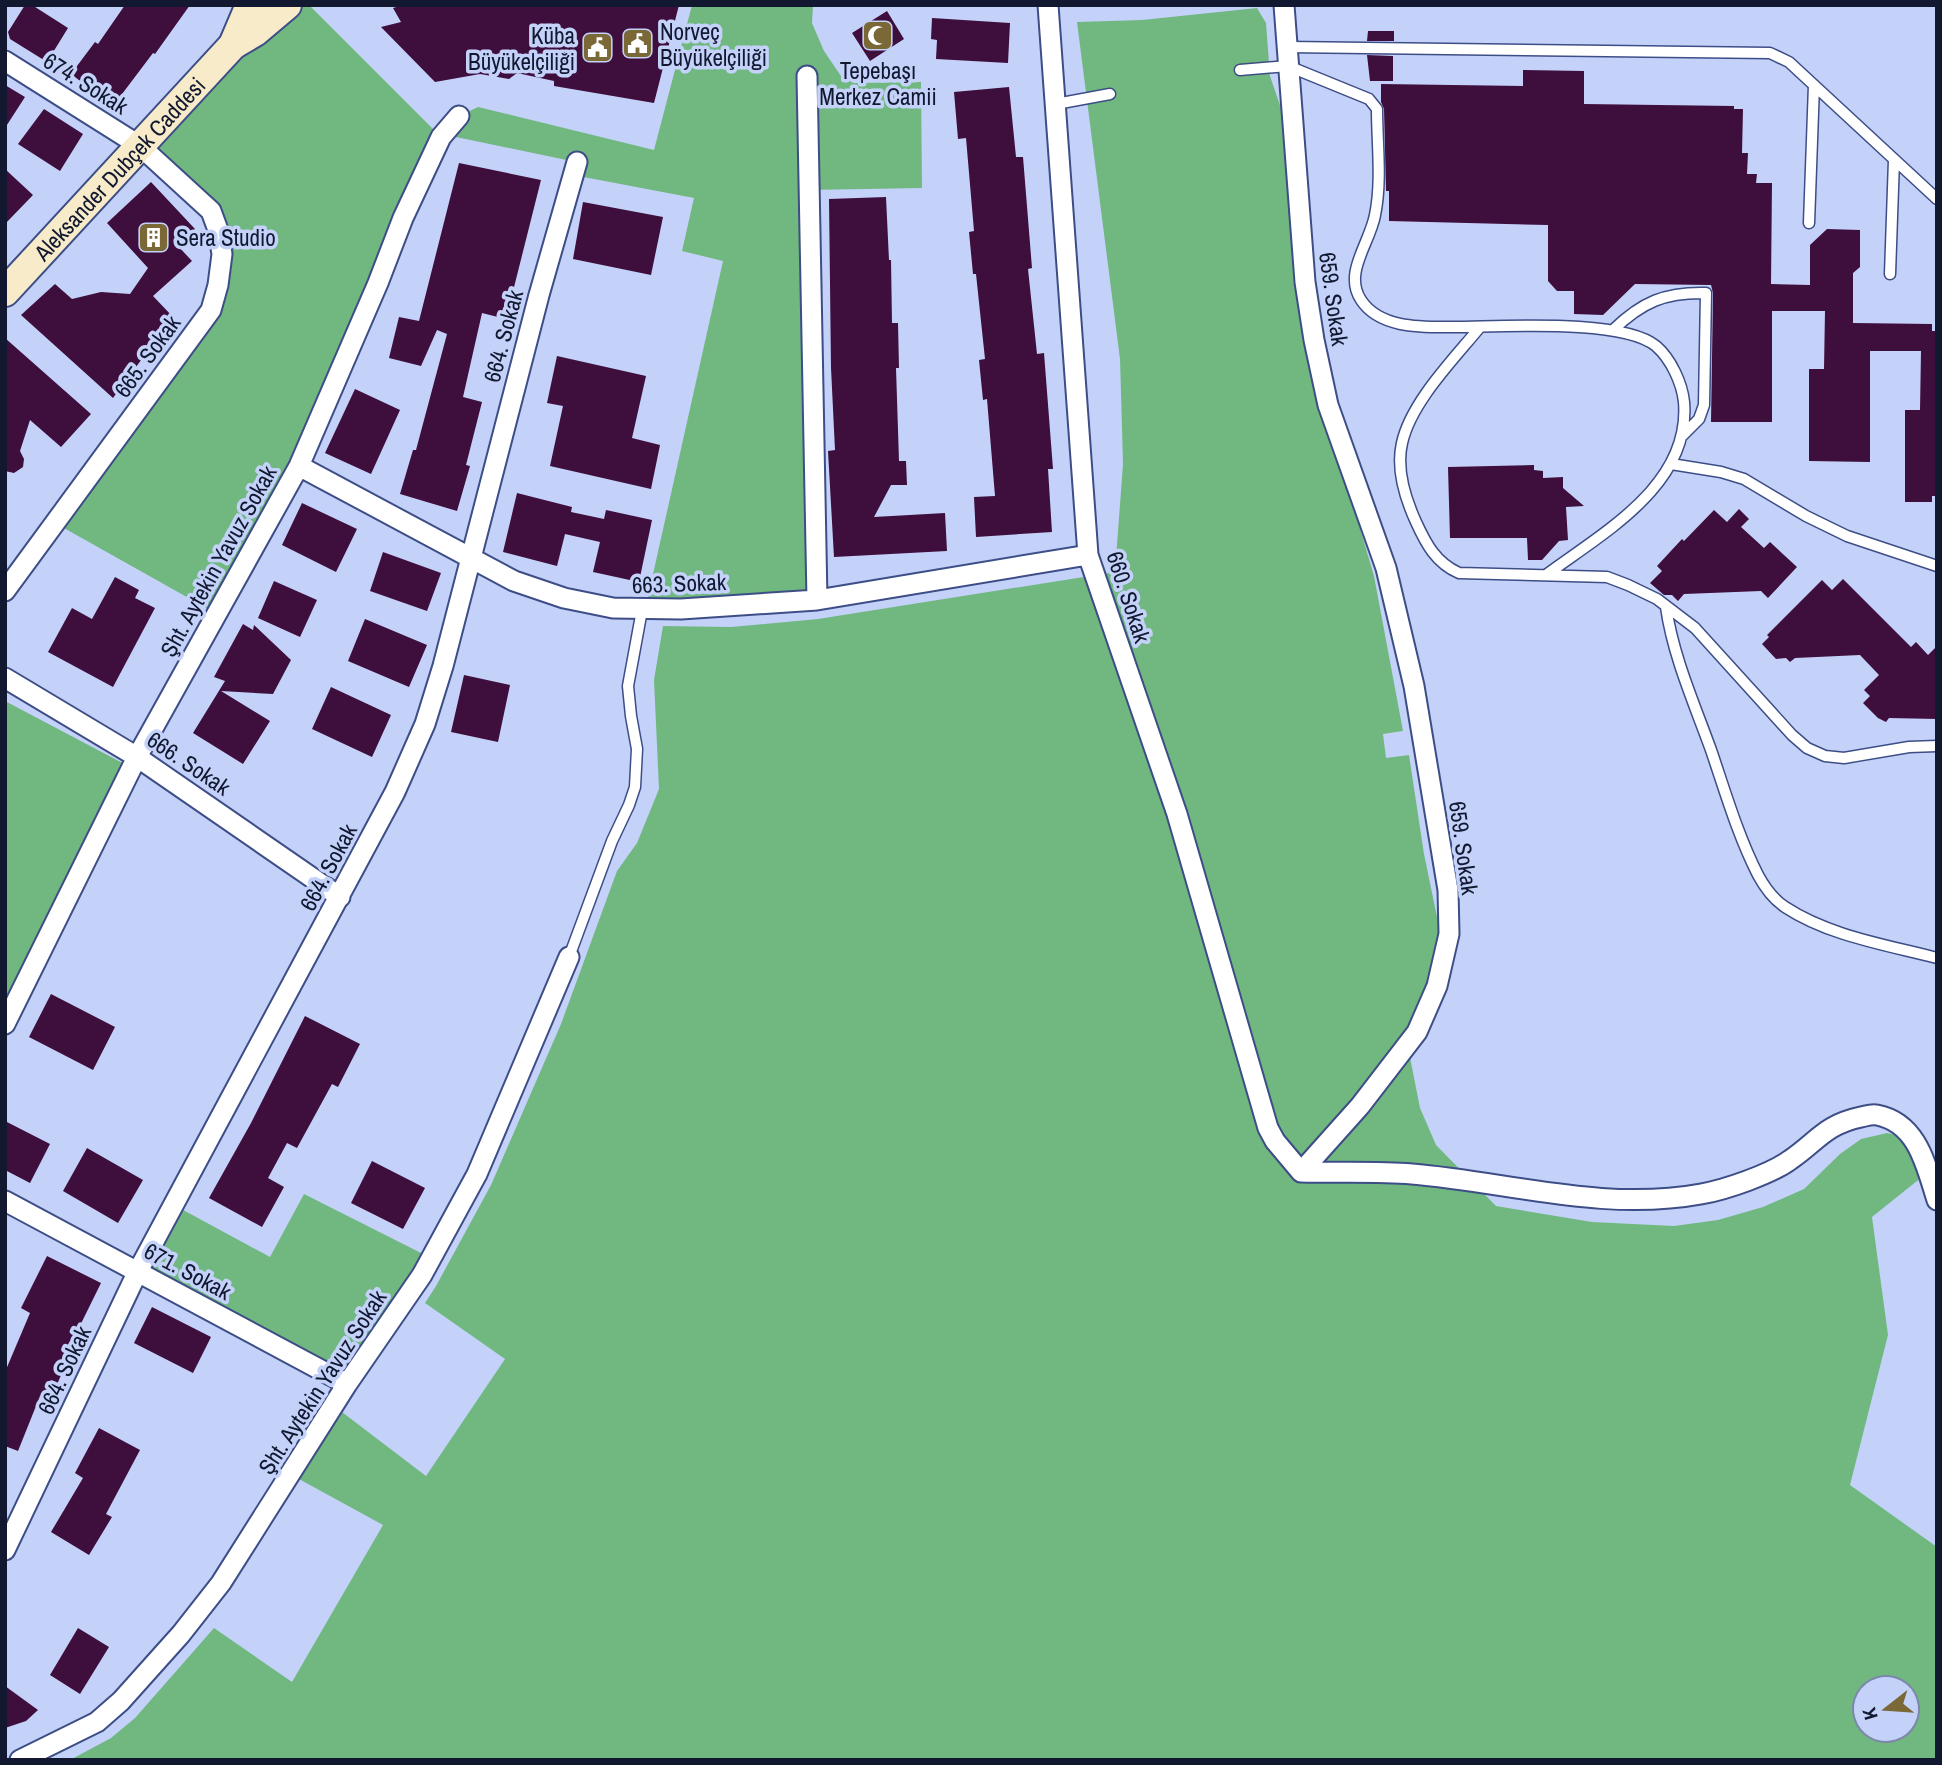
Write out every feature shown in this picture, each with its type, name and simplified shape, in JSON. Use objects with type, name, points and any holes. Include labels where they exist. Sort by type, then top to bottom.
[{"type":"main road","points":[[233,45],[250,5]]},
{"type":"main road","points":[[233,45],[255,32],[287,5]]},
{"type":"main road","name":"Aleksander Dubçek Caddesi","points":[[5,292],[233,45]]},
{"type":"street","name":"660. Sokak","points":[[1048,5],[1088,555],[1177,814],[1268,1128],[1275,1141],[1301,1172]]},
{"type":"street","name":"659. Sokak","points":[[1284,5],[1305,282],[1314,340],[1328,405],[1386,568],[1414,687],[1448,890],[1449,934],[1437,986],[1417,1032],[1360,1106],[1301,1172]]},
{"type":"street","name":"674. Sokak","points":[[5,61],[140,146]]},
{"type":"street","points":[[807,76],[817,600]]},
{"type":"street","name":"Şht. Aytekin Yavuz Sokak","points":[[5,1024],[137,757],[299,466],[403,218],[441,137],[459,116]]},
{"type":"street","name":"665. Sokak","points":[[5,591],[211,310],[222,254],[211,211],[140,146]]},
{"type":"street","name":"664. Sokak","points":[[5,1550],[138,1272],[395,792],[425,724],[443,666],[469,558],[577,162]]},
{"type":"street","name":"663. Sokak","points":[[299,466],[514,581],[564,598],[613,608],[642,610],[817,600],[1088,555]]},
{"type":"street","name":"666. Sokak","points":[[5,678],[137,757],[340,897]]},
{"type":"street","name":"Şht. Aytekin Yavuz Sokak","points":[[20,1760],[97,1722],[121,1702],[221,1583],[347,1384],[422,1275],[477,1174],[569,957]]},
{"type":"street","points":[[1301,1172],[1411,1174],[1578,1197],[1660,1200],[1703,1194],[1749,1179],[1789,1161],[1824,1131],[1846,1120],[1874,1114],[1894,1121],[1911,1135],[1924,1160],[1937,1200]]},
{"type":"street","name":"671. Sokak","points":[[5,1201],[347,1384]]},
{"type":"lane","points":[[1240,70],[1287,57],[1770,53],[1789,62],[1937,199]]},
{"type":"lane","points":[[1287,57],[1369,99],[1377,110],[1378,200],[1375,218],[1354,280],[1360,299],[1368,310],[1401,324],[1582,327],[1613,330],[1642,338],[1656,347],[1676,374],[1684,398],[1685,422],[1671,464],[1649,494],[1620,520],[1546,575]]},
{"type":"lane","points":[[1809,223],[1814,85]]},
{"type":"lane","points":[[1056,104],[1110,94]]},
{"type":"lane","points":[[1890,274],[1894,160]]},
{"type":"lane","points":[[1613,330],[1632,312],[1648,302],[1670,296],[1706,293],[1704,405],[1699,419],[1682,436]]},
{"type":"lane","points":[[1480,327],[1433,385],[1412,417],[1402,443],[1401,469],[1410,509],[1428,548],[1448,568],[1459,573],[1486,575],[1607,577],[1628,584],[1695,628],[1792,735],[1807,748],[1825,757],[1843,758],[1909,747],[1937,746]]},
{"type":"lane","points":[[1671,464],[1721,472],[1744,479],[1847,536],[1937,566]]},
{"type":"lane","points":[[1666,607],[1675,648],[1714,759],[1752,861],[1769,894],[1784,907],[1806,919],[1855,937],[1937,958]]},
{"type":"lane","points":[[569,957],[635,787],[637,749],[628,686],[642,610]]},
{"type":"green space","points":[[250,5],[309,5],[441,137],[459,116],[478,107],[654,150],[692,5],[813,5],[812,23],[824,51],[841,76],[854,83],[921,82],[922,188],[809,190],[817,600],[645,610],[723,261],[682,251],[694,198],[573,175],[576,162],[451,136],[217,614],[55,523],[211,310],[218,230],[140,146]]},
{"type":"green space","points":[[1257,8],[1266,23],[1270,76],[1284,117],[1347,484],[1374,576],[1403,731],[1383,734],[1386,758],[1409,755],[1424,854],[1442,941],[1442,959],[1406,1037],[1420,1108],[1436,1145],[1496,1206],[1592,1222],[1674,1226],[1718,1220],[1763,1207],[1804,1189],[1840,1154],[1861,1139],[1887,1133],[1906,1137],[1927,1173],[1872,1217],[1888,1335],[1850,1485],[1937,1547],[1937,1760],[70,1760],[111,1738],[135,1718],[214,1628],[292,1682],[383,1525],[299,1479],[338,1409],[426,1476],[505,1359],[425,1303],[491,1185],[561,1024],[617,871],[637,843],[659,789],[654,680],[663,626],[731,627],[818,619],[1115,572],[1123,464],[1120,359],[1077,22],[1142,20]]},
{"type":"green space","points":[[5,701],[132,768],[5,1026]]},
{"type":"green space","points":[[304,1194],[431,1258],[347,1384],[138,1271],[174,1205],[270,1257]]},
{"type":"building","points":[[25,5],[32,5],[68,28],[47,62],[10,39],[8,32]]},
{"type":"building","points":[[125,5],[190,5],[113,106],[71,74],[95,42],[98,44]]},
{"type":"building","points":[[403,5],[679,5],[654,103],[554,86],[554,81],[517,73],[509,79],[480,74],[435,82],[381,27],[401,22],[393,8]]},
{"type":"building","name":"Tepebaşı Merkez Camii","points":[[887,11],[904,39],[870,61],[852,33]]},
{"type":"building","points":[[932,18],[1010,23],[1008,63],[936,59],[937,40],[931,39]]},
{"type":"building","points":[[1368,31],[1394,31],[1394,41],[1367,41]]},
{"type":"building","points":[[1367,55],[1393,56],[1393,81],[1370,81]]},
{"type":"building","points":[[1523,70],[1584,71],[1584,104],[1734,106],[1734,109],[1743,109],[1742,153],[1748,153],[1747,174],[1757,174],[1756,183],[1772,183],[1771,284],[1810,285],[1810,245],[1827,229],[1860,230],[1860,267],[1853,273],[1853,323],[1932,324],[1932,331],[1937,331],[1937,496],[1932,496],[1932,502],[1905,502],[1905,410],[1920,410],[1921,351],[1870,351],[1870,462],[1809,461],[1809,369],[1824,369],[1825,311],[1772,311],[1772,422],[1711,422],[1711,285],[1635,284],[1603,315],[1574,314],[1574,291],[1557,291],[1548,281],[1548,225],[1389,221],[1381,84],[1523,86]]},
{"type":"building","points":[[5,85],[25,97],[5,128]]},
{"type":"building","points":[[1009,87],[1016,157],[1023,157],[1032,268],[1028,269],[1037,354],[1044,353],[1053,469],[1048,469],[1052,532],[976,537],[974,497],[995,496],[987,399],[983,400],[979,360],[985,359],[969,232],[974,231],[966,138],[958,139],[954,92]]},
{"type":"building","points":[[44,109],[83,134],[60,171],[18,144]]},
{"type":"building","points":[[459,163],[541,180],[506,319],[482,313],[463,397],[482,402],[466,465],[470,466],[457,511],[400,494],[413,450],[416,450],[447,334],[437,330],[421,366],[389,358],[399,317],[419,321]]},
{"type":"building","points":[[5,169],[33,195],[5,224]]},
{"type":"building","points":[[151,182],[195,229],[178,246],[192,261],[153,296],[173,317],[113,398],[21,315],[55,284],[72,299],[101,292],[130,294],[148,268],[107,223]]},
{"type":"building","points":[[886,197],[892,323],[898,323],[899,368],[896,368],[899,461],[906,461],[907,485],[891,485],[874,517],[945,513],[947,551],[834,557],[828,451],[835,450],[829,199]]},
{"type":"building","points":[[583,202],[663,217],[651,275],[573,259]]},
{"type":"building","points":[[5,338],[91,414],[61,447],[30,420],[20,451],[24,459],[23,467],[14,473],[5,471]]},
{"type":"building","points":[[557,356],[646,376],[632,438],[660,445],[651,489],[550,466],[563,406],[547,403]]},
{"type":"building","points":[[355,389],[400,410],[371,474],[325,453]]},
{"type":"building","points":[[1534,465],[1534,470],[1543,471],[1543,478],[1563,477],[1563,488],[1584,506],[1566,507],[1568,540],[1559,541],[1542,560],[1528,560],[1527,538],[1450,538],[1448,467]]},
{"type":"building","points":[[517,493],[572,507],[571,512],[604,519],[606,510],[652,520],[639,582],[593,572],[600,542],[565,534],[557,566],[503,552]]},
{"type":"building","points":[[302,503],[357,529],[336,572],[282,545]]},
{"type":"building","points":[[1739,509],[1749,519],[1741,527],[1764,548],[1770,542],[1797,567],[1768,598],[1761,591],[1684,594],[1678,601],[1672,595],[1664,595],[1650,583],[1662,571],[1657,566],[1714,510],[1727,522]]},
{"type":"building","points":[[383,552],[441,573],[427,611],[370,591]]},
{"type":"building","points":[[115,577],[139,590],[135,598],[155,608],[113,687],[48,652],[72,608],[92,619]]},
{"type":"building","points":[[1843,579],[1911,647],[1916,642],[1928,655],[1937,646],[1937,719],[1889,718],[1886,722],[1878,718],[1863,703],[1870,696],[1864,690],[1879,675],[1860,655],[1795,658],[1790,662],[1786,658],[1776,659],[1762,644],[1769,637],[1767,635],[1822,580],[1832,590]]},
{"type":"building","points":[[274,581],[317,600],[300,637],[258,618]]},
{"type":"building","points":[[365,619],[427,645],[409,687],[348,661]]},
{"type":"building","points":[[243,624],[253,630],[254,625],[291,660],[273,694],[221,691],[270,721],[243,764],[193,733],[225,681],[214,677]]},
{"type":"building","points":[[464,675],[510,685],[498,742],[451,732]]},
{"type":"building","points":[[331,687],[391,715],[372,757],[312,729]]},
{"type":"building","points":[[51,994],[115,1027],[93,1070],[29,1037]]},
{"type":"building","points":[[305,1016],[360,1044],[338,1087],[332,1084],[297,1148],[287,1143],[268,1178],[284,1187],[262,1227],[209,1198],[251,1123]]},
{"type":"building","points":[[5,1121],[50,1144],[30,1183],[5,1170]]},
{"type":"building","points":[[87,1148],[143,1180],[118,1223],[63,1191]]},
{"type":"building","points":[[372,1161],[425,1188],[403,1229],[351,1203]]},
{"type":"building","points":[[47,1256],[101,1283],[67,1352],[70,1354],[50,1401],[40,1396],[18,1451],[5,1446],[5,1372],[30,1313],[21,1308]]},
{"type":"building","points":[[152,1307],[211,1337],[193,1373],[134,1343]]},
{"type":"building","points":[[99,1428],[140,1450],[106,1514],[112,1517],[89,1555],[51,1532],[83,1478],[75,1473]]},
{"type":"building","points":[[78,1628],[109,1647],[80,1694],[50,1675]]},
{"type":"building","points":[[5,1686],[38,1710],[26,1721],[5,1728]]},
{"type":"place","name":"Tepebaşı Merkez Camii","points":[[878,36]]},
{"type":"place","name":"Norveç Büyükelçiliği","points":[[637,44]]},
{"type":"place","name":"Küba Büyükelçiliği","points":[[598,48]]},
{"type":"place","name":"Sera Studio","points":[[153,237]]}]
